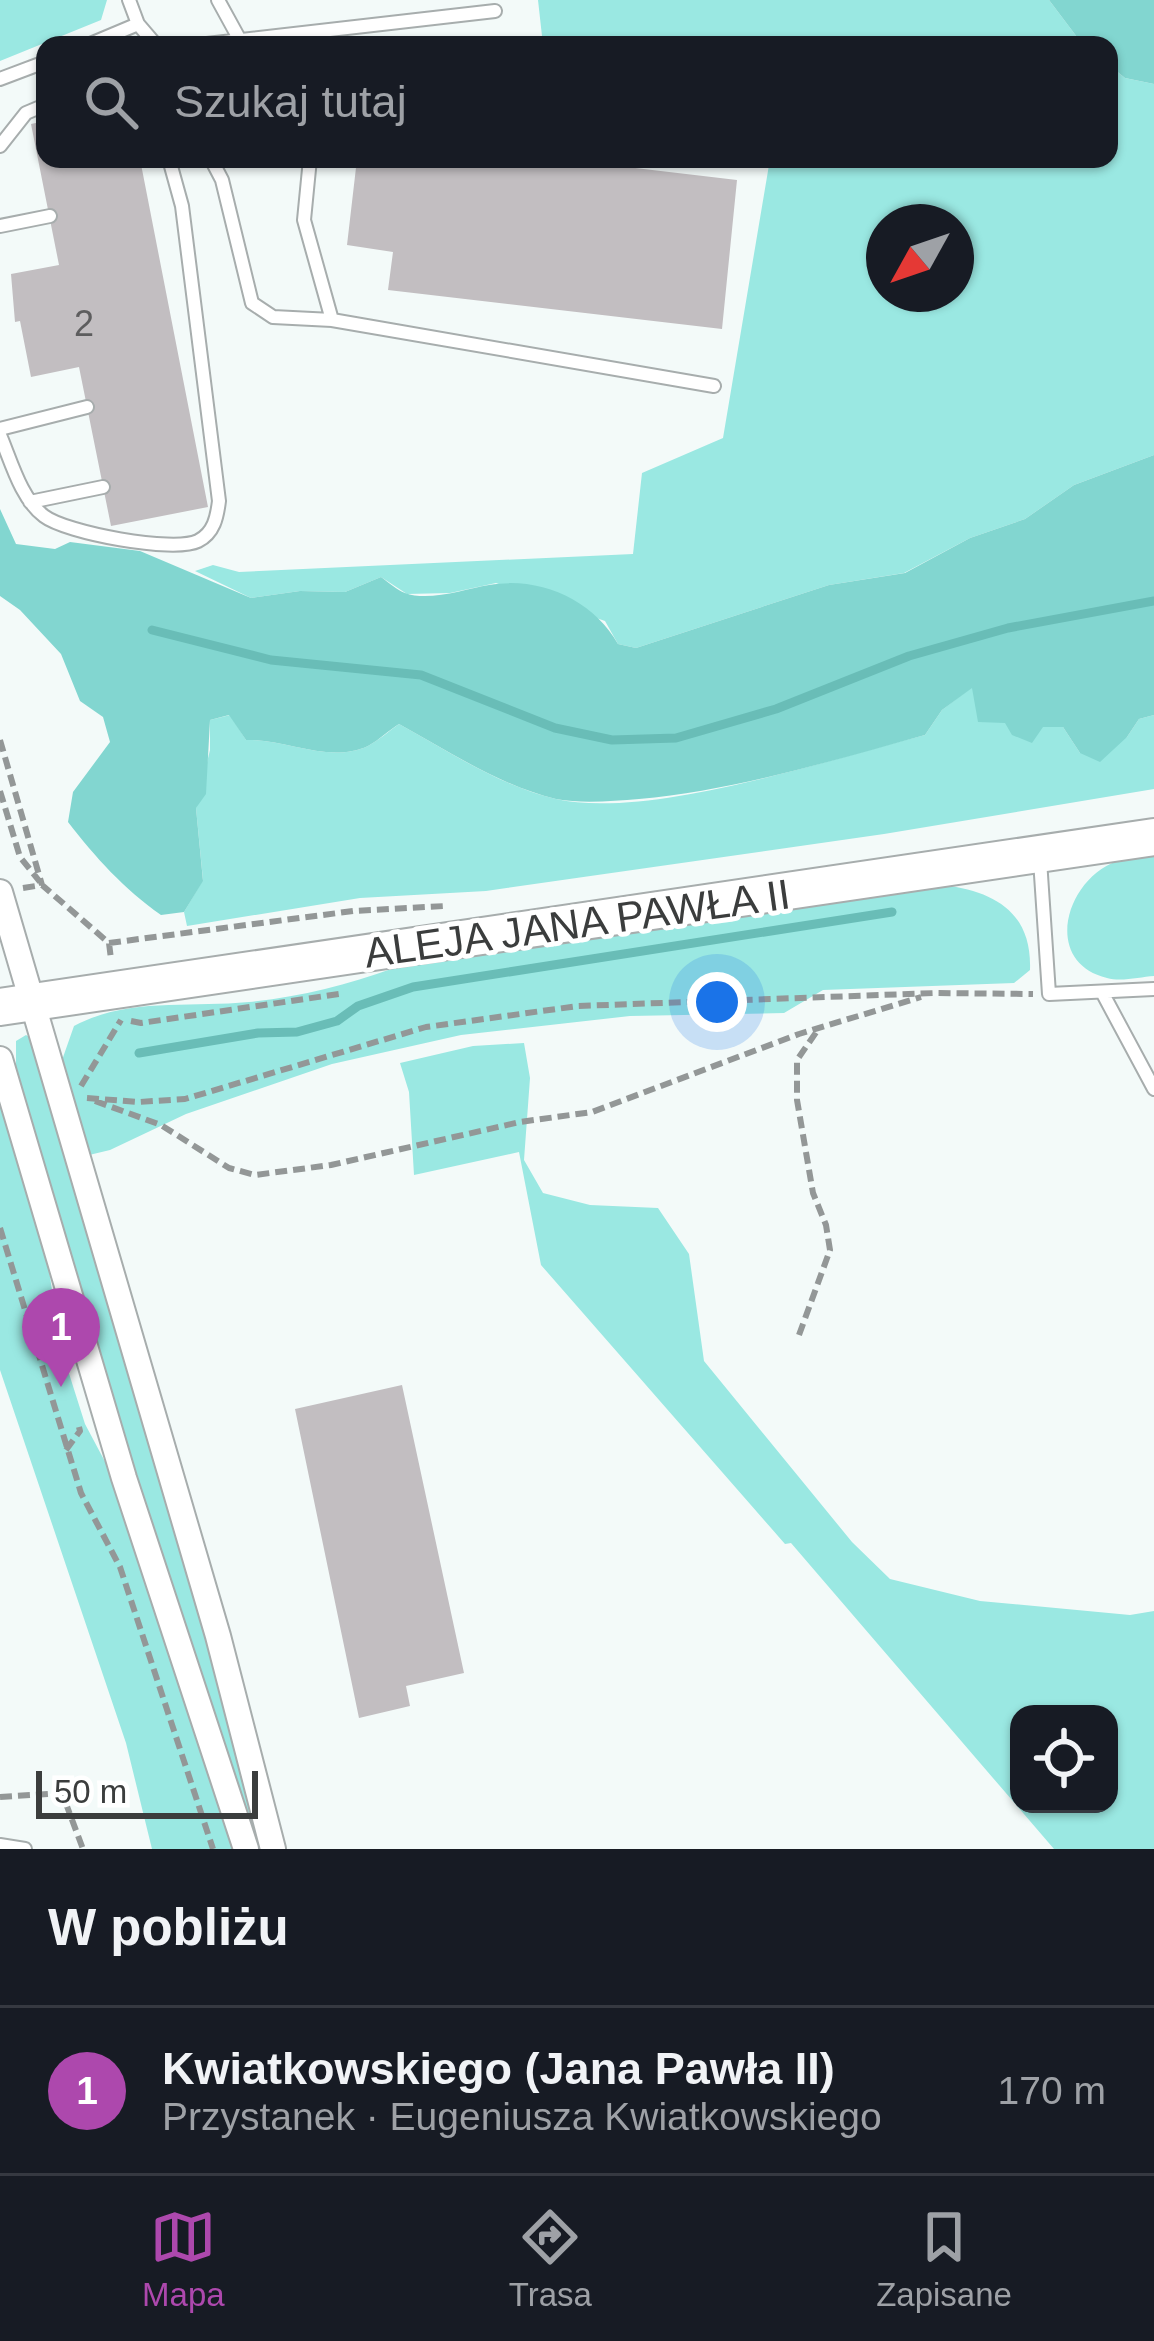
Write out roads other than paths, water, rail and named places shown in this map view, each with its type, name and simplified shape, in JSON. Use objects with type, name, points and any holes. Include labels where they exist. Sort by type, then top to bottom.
[{"type":"street","name":"ALEJA JANA PAWŁA II","points":[[16,1005],[1154,837]]},
{"type":"street","points":[[0,893],[16,1005],[212,1614],[273,1849]]},
{"type":"street","points":[[0,1059],[124,1478],[246,1849]]},
{"type":"lane","points":[[129,0],[149,36]]},
{"type":"lane","points":[[218,0],[238,36]]},
{"type":"lane","points":[[290,36],[495,11]]},
{"type":"lane","points":[[108,36],[138,23]]},
{"type":"lane","points":[[0,79],[36,65]]},
{"type":"lane","points":[[0,146],[19,119],[36,110]]},
{"type":"lane","points":[[87,407],[0,432],[30,502],[59,525],[167,544],[197,542],[216,522],[219,501],[186,231],[171,168]]},
{"type":"lane","points":[[216,168],[252,303],[273,317],[332,320],[714,386]]},
{"type":"lane","points":[[309,168],[304,220],[332,320]]},
{"type":"lane","points":[[0,226],[50,216]]},
{"type":"lane","points":[[30,502],[103,487]]},
{"type":"lane","points":[[1039,853],[1049,994],[1154,989]]},
{"type":"lane","points":[[1102,992],[1154,1089]]},
{"type":"lane","points":[[0,1845],[25,1849]]},
{"type":"waterway","points":[[152,630],[271,660],[421,675],[555,728],[612,740],[676,738],[776,709],[909,656],[1008,628],[1154,601]]},
{"type":"waterway","points":[[139,1053],[258,1033],[297,1032],[337,1021],[358,1006],[413,987],[892,912]]},
{"type":"place","name":"Kwiatkowskiego (Jana Pawła II)","points":[[61,1387]]}]
